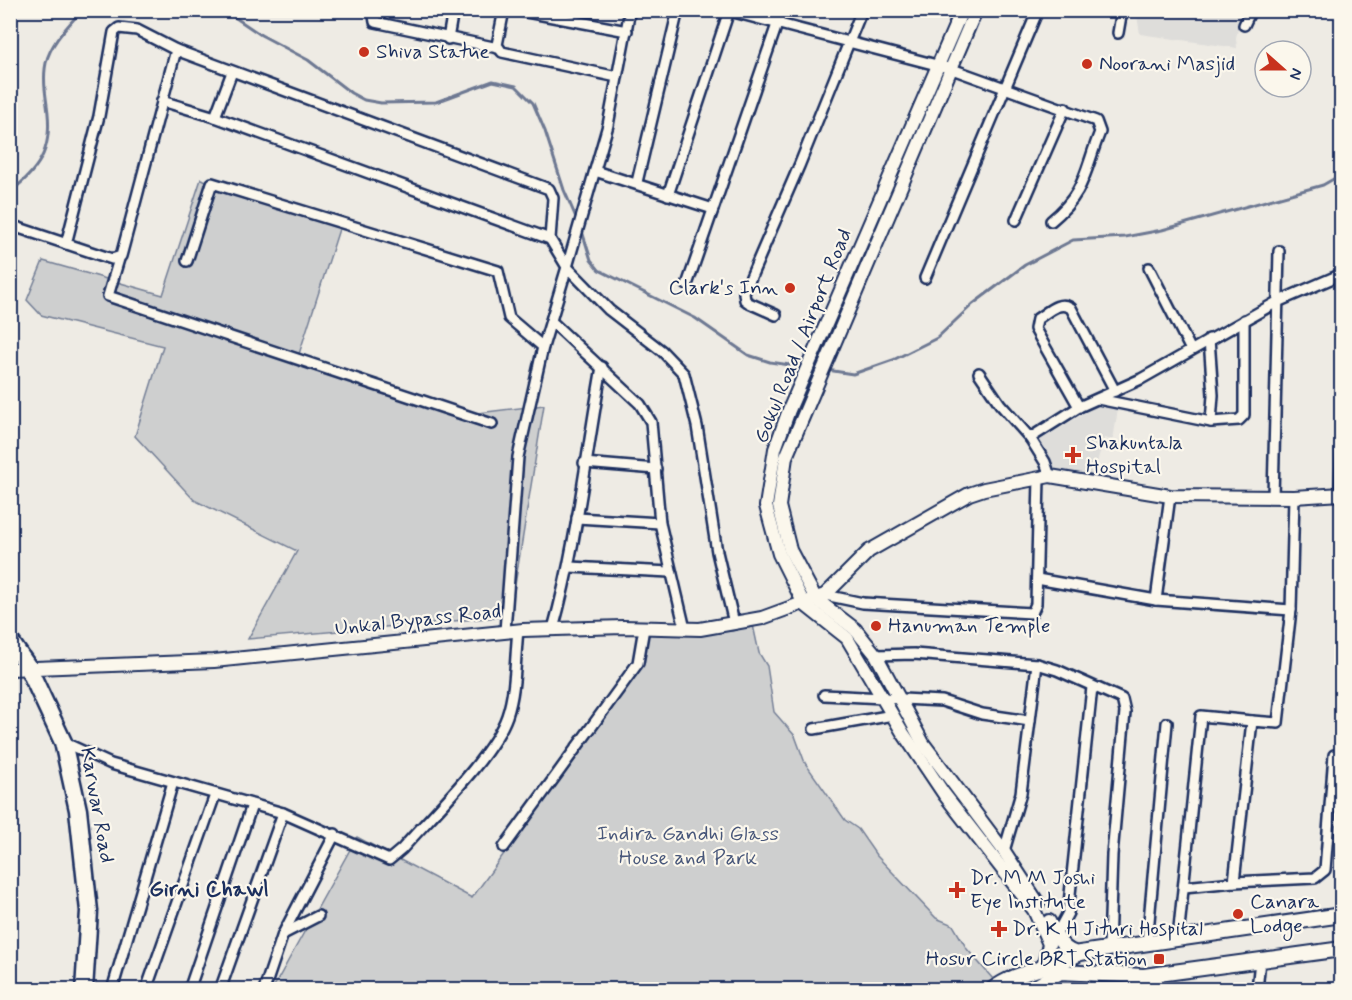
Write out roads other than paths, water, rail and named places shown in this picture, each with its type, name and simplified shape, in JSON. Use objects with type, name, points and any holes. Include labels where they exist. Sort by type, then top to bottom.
[{"type":"highway","name":"Karwar Road","points":[[10,641],[28,667],[63,742],[78,810],[89,911],[84,990]]},
{"type":"main road","name":"Gokul Road / Airport Road","points":[[962,10],[789,410],[766,506],[779,554],[804,604],[847,638],[944,794],[1068,951],[1080,953]]},
{"type":"main road","name":"Gokul Road / Airport Road","points":[[976,10],[803,416],[780,455],[779,506],[790,550],[820,597],[855,629],[876,655],[923,743],[1004,851],[1050,929],[1061,967]]},
{"type":"main road","points":[[820,597],[869,551],[893,535],[969,494],[1044,477],[1170,496],[1294,497],[1341,494]]},
{"type":"main road","name":"Unkal Bypass Road","points":[[10,669],[214,661],[511,631],[685,629],[762,618],[820,597]]},
{"type":"main road","points":[[1031,990],[1080,953],[1341,915]]},
{"type":"main road","points":[[1044,968],[1050,929]]},
{"type":"main road","points":[[992,990],[1010,977],[1044,968],[1061,967],[1144,983],[1260,960],[1341,949]]},
{"type":"street","points":[[373,10],[375,22],[498,48],[511,55],[617,77]]},
{"type":"street","points":[[448,39],[453,10]]},
{"type":"street","points":[[498,48],[504,10]]},
{"type":"street","points":[[516,10],[627,31]]},
{"type":"street","points":[[63,742],[111,764],[283,813],[335,834],[389,860],[402,849],[496,740],[507,716],[512,693],[511,631],[518,457],[543,347],[608,124],[630,10]]},
{"type":"street","points":[[637,182],[678,10]]},
{"type":"street","points":[[687,285],[782,10]]},
{"type":"street","points":[[776,315],[749,303],[745,300],[744,293],[800,166],[862,10]]},
{"type":"street","points":[[925,278],[1038,10]]},
{"type":"street","points":[[1118,33],[1122,10]]},
{"type":"street","points":[[1244,25],[1251,10]]},
{"type":"street","points":[[668,195],[727,11],[952,69],[1096,121],[1100,132],[1079,192],[1069,206],[1051,221]]},
{"type":"street","points":[[66,244],[99,116],[114,32],[119,27],[137,30],[176,50],[232,72],[549,189],[552,198],[550,239],[567,267],[609,310],[662,351],[684,374],[698,426],[717,552],[734,623]]},
{"type":"street","points":[[176,50],[123,252],[108,296],[492,424]]},
{"type":"street","points":[[216,117],[232,72]]},
{"type":"street","points":[[162,101],[216,117],[550,239]]},
{"type":"street","points":[[1016,220],[1065,108]]},
{"type":"street","points":[[595,171],[637,182],[668,195],[713,209]]},
{"type":"street","points":[[186,261],[212,183],[498,271],[508,318],[543,347]]},
{"type":"street","points":[[10,225],[112,259],[119,259]]},
{"type":"street","points":[[1273,497],[1279,251]]},
{"type":"street","points":[[1149,268],[1191,350]]},
{"type":"street","points":[[1030,438],[1079,407],[1141,379],[1277,302],[1341,274]]},
{"type":"street","points":[[1079,407],[1035,329],[1037,319],[1059,305],[1065,304],[1071,308],[1115,391]]},
{"type":"street","points":[[1098,399],[1210,422],[1239,420],[1244,415],[1244,320]]},
{"type":"street","points":[[552,321],[602,367],[647,413],[651,422],[660,523],[685,629]]},
{"type":"street","points":[[1209,339],[1213,395],[1210,422]]},
{"type":"street","points":[[553,629],[570,567],[584,463],[602,367]]},
{"type":"street","points":[[820,597],[862,603],[1028,614],[1035,610],[1045,462],[1030,438],[1000,404],[980,373]]},
{"type":"street","points":[[1341,439],[1341,494]]},
{"type":"street","points":[[584,463],[656,469]]},
{"type":"street","points":[[1156,600],[1170,496]]},
{"type":"street","points":[[1178,938],[1201,716],[1278,723],[1291,610],[1294,497]]},
{"type":"street","points":[[577,518],[660,523]]},
{"type":"street","points":[[570,567],[670,573]]},
{"type":"street","points":[[1037,579],[1156,600],[1291,610]]},
{"type":"street","points":[[504,847],[638,663],[644,628]]},
{"type":"street","points":[[876,655],[914,654],[1037,664],[1118,696],[1125,705],[1112,855],[1109,948]]},
{"type":"street","points":[[1004,851],[1021,793],[1037,664]]},
{"type":"street","points":[[1050,929],[1068,913],[1092,687]]},
{"type":"street","points":[[824,695],[942,701],[982,714],[1030,721]]},
{"type":"street","points":[[814,729],[893,715]]},
{"type":"street","points":[[1234,882],[1252,721]]},
{"type":"street","points":[[1147,943],[1167,723]]},
{"type":"street","points":[[1184,887],[1315,878],[1321,875],[1325,870],[1334,755]]},
{"type":"street","points":[[112,990],[173,782]]},
{"type":"street","points":[[146,990],[215,795]]},
{"type":"street","points":[[189,990],[252,804]]},
{"type":"street","points":[[220,990],[283,813]]},
{"type":"street","points":[[264,990],[283,934],[335,834]]},
{"type":"street","points":[[283,934],[318,916]]},
{"type":"street","points":[[1257,990],[1260,960]]},
{"type":"waterway","points":[[10,192],[38,164],[47,144],[45,74],[48,55],[56,41],[82,10]]},
{"type":"waterway","points":[[224,10],[261,35],[308,60],[351,93],[364,100],[381,103],[436,102],[493,81],[516,86],[533,103],[578,222]]},
{"type":"waterway","points":[[827,370],[853,374],[893,360],[937,338],[973,304],[1025,265],[1073,240],[1125,237],[1162,230],[1323,185],[1342,174]]},
{"type":"waterway","points":[[581,228],[591,260],[599,270],[695,318],[748,355],[770,362],[803,367]]},
{"type":"place","name":"Shiva Statue","points":[[364,52]]},
{"type":"place","name":"Noorani Masjid","points":[[1087,64]]},
{"type":"place","name":"Clark's Inn","points":[[790,288]]},
{"type":"place","name":"Shakuntala Hospital","points":[[1073,455]]},
{"type":"place","name":"Hanuman Temple","points":[[876,626]]},
{"type":"place","name":"Dr. M M Joshi Eye Institute","points":[[957,890]]},
{"type":"place","name":"Canara Lodge","points":[[1238,914]]},
{"type":"place","name":"Dr. K H Jituri Hospital","points":[[999,929]]},
{"type":"place","name":"Hosur Circle BRT Station","points":[[1159,959]]},
{"type":"district","name":"Girni Chawl","points":[[209,890]]},
{"type":"park label","name":"Indira Gandhi Glass House and Park","points":[[688,846]]}]
